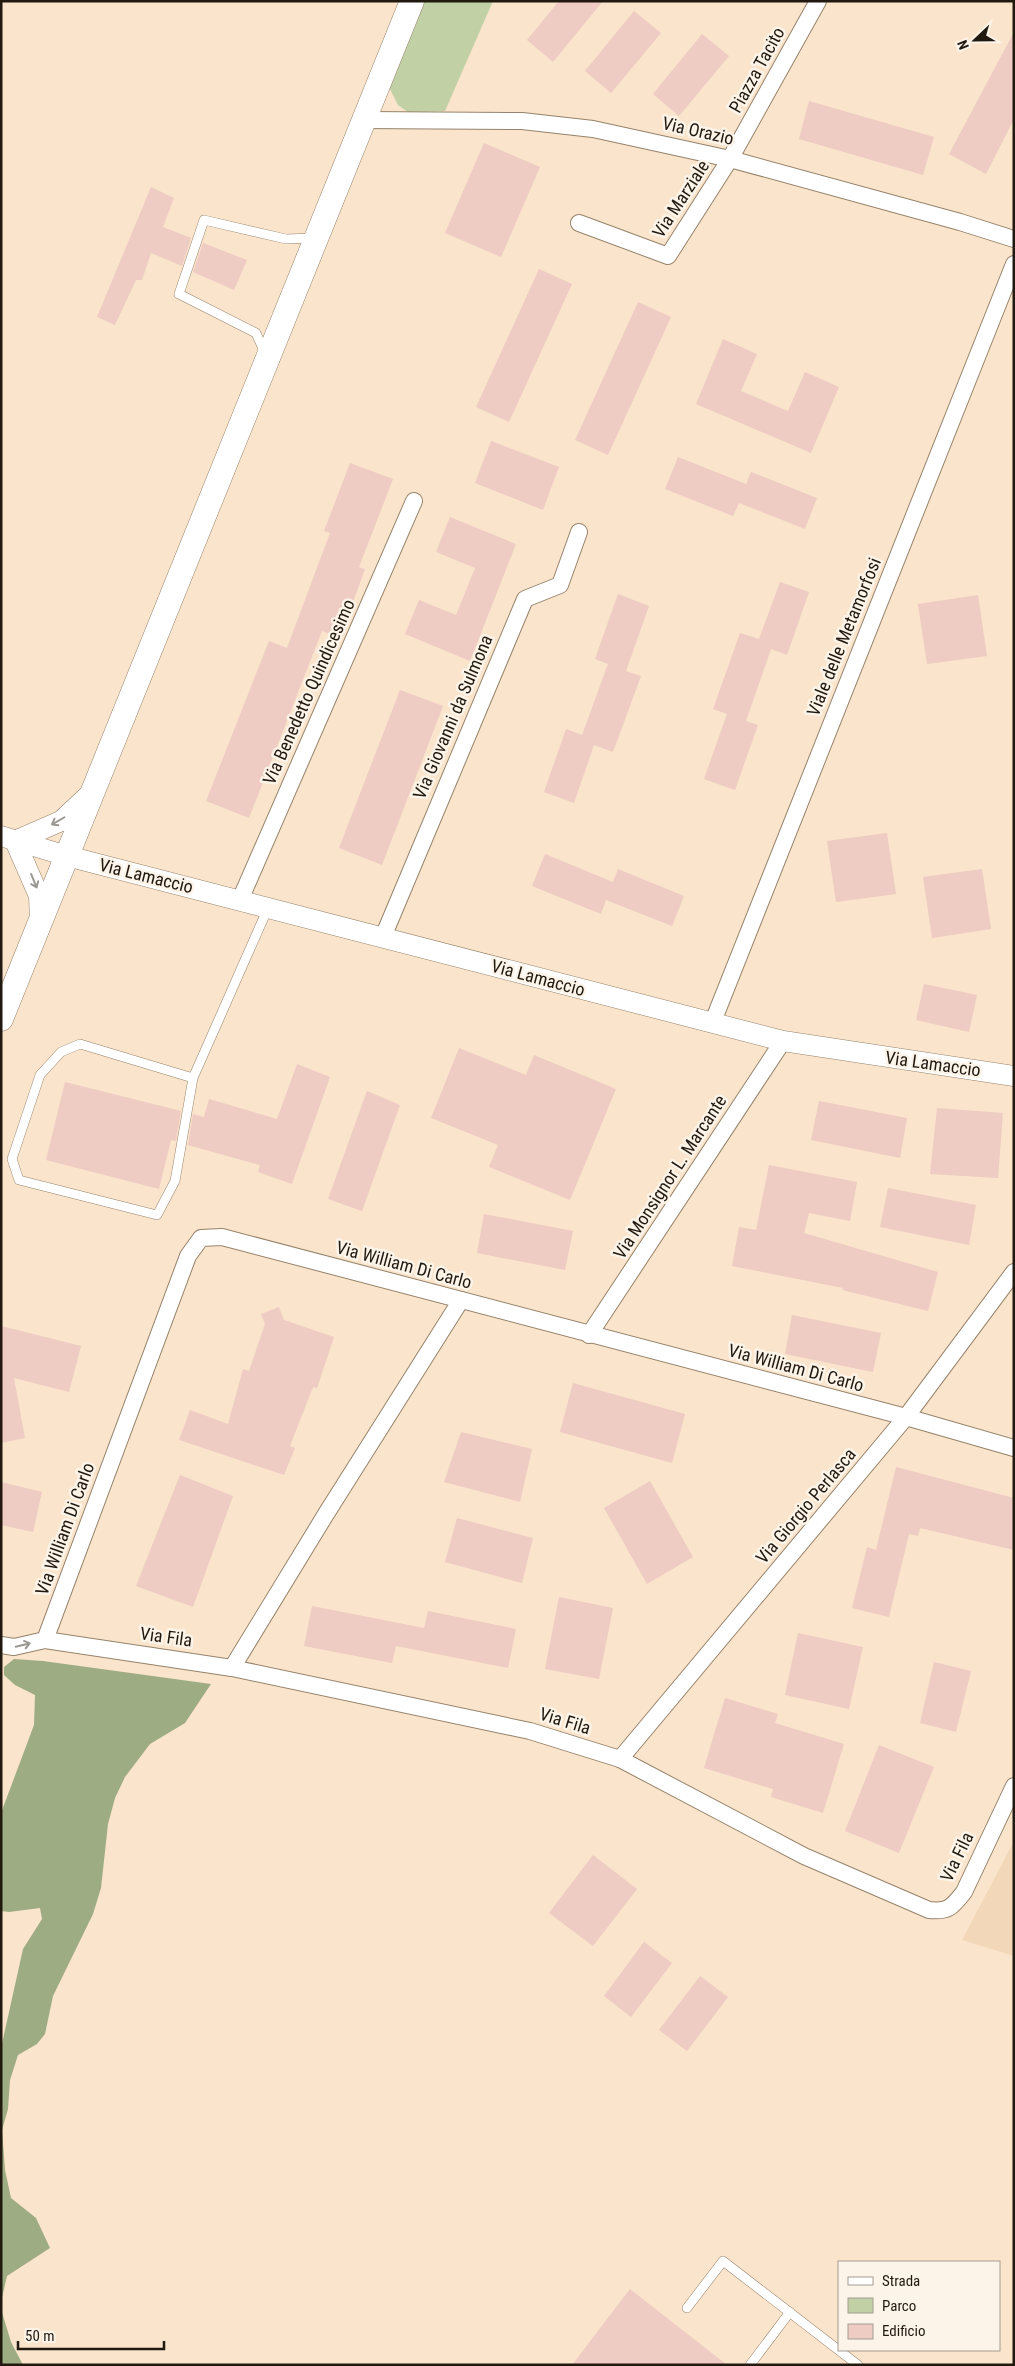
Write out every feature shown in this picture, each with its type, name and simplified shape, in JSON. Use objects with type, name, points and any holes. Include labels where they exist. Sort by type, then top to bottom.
[{"type":"main road","points":[[1,1019],[412,1]]},
{"type":"street","name":"Piazza Tacito","points":[[730,159],[818,1]]},
{"type":"street","name":"Via Orazio","points":[[363,120],[522,121],[593,129],[730,159],[951,219],[1014,240]]},
{"type":"street","name":"Via Marziale","points":[[579,223],[668,256],[730,159]]},
{"type":"street","name":"Viale delle Metamorfosi","points":[[712,1024],[1014,264]]},
{"type":"street","points":[[994,313],[1014,297]]},
{"type":"street","name":"Via Benedetto Quindicesimo","points":[[240,900],[414,501]]},
{"type":"street","name":"Via Giovanni da Sulmona","points":[[382,936],[524,599],[560,585],[579,532]]},
{"type":"street","points":[[40,923],[39,896],[8,839],[61,821],[94,790]]},
{"type":"street","name":"Via Lamaccio","points":[[8,839],[783,1042],[1014,1076]]},
{"type":"street","name":"Via Monsignor L. Marcante","points":[[589,1336],[783,1042]]},
{"type":"street","name":"Via William Di Carlo","points":[[45,1640],[188,1256],[201,1238],[222,1237],[1014,1448]]},
{"type":"street","name":"Via Giorgio Perlasca","points":[[620,1759],[906,1418],[1014,1272]]},
{"type":"street","points":[[232,1668],[326,1514],[461,1300]]},
{"type":"street","name":"Via Fila","points":[[1,1645],[14,1647],[45,1640],[232,1668],[530,1731],[620,1759],[804,1856],[929,1910],[943,1912],[954,1905],[964,1892],[1014,1786]]},
{"type":"lane","points":[[268,360],[256,333],[179,294],[204,220],[286,239],[317,237]]},
{"type":"lane","points":[[193,1078],[80,1044],[61,1052],[40,1075],[12,1159],[19,1180],[157,1215],[175,1181],[193,1078],[269,907]]},
{"type":"lane","points":[[687,2308],[723,2261],[838,2349]]},
{"type":"lane","points":[[750,2365],[790,2312]]},
{"type":"lane","points":[[840,2351],[858,2365]]},
{"type":"shaded area","points":[[1014,1841],[1014,1956],[962,1940]]},
{"type":"green space","points":[[423,1],[493,1],[445,111],[408,112],[398,105],[389,87]]},
{"type":"green space","points":[[14,1659],[43,1661],[211,1684],[185,1723],[150,1744],[125,1777],[115,1798],[108,1824],[101,1888],[93,1914],[53,1996],[45,2034],[37,2044],[18,2055],[10,2080],[8,2109],[2,2130],[5,2170],[11,2198],[36,2218],[50,2248],[7,2276],[1,2302],[1,2048],[23,1949],[42,1919],[40,1908],[9,1912],[1,1911],[1,1813],[34,1725],[35,1695],[15,1685],[4,1675],[4,1667]]},
{"type":"green space","points":[[1,2309],[11,2342],[23,2365],[1,2365]]},
{"type":"building","points":[[559,1],[603,1],[553,62],[527,40]]},
{"type":"building","points":[[634,11],[661,33],[611,93],[585,71]]},
{"type":"building","points":[[1014,32],[1014,119],[986,174],[949,154]]},
{"type":"building","points":[[702,34],[729,56],[679,116],[653,94]]},
{"type":"building","points":[[809,101],[934,137],[923,175],[799,139]]},
{"type":"building","points":[[484,143],[540,167],[501,257],[445,233]]},
{"type":"building","points":[[151,187],[174,198],[163,227],[191,238],[182,266],[151,253],[142,280],[136,280],[115,325],[97,317]]},
{"type":"building","points":[[203,243],[247,260],[234,290],[193,272]]},
{"type":"building","points":[[539,269],[572,284],[509,422],[476,407]]},
{"type":"building","points":[[638,302],[671,317],[608,455],[575,440]]},
{"type":"building","points":[[723,339],[757,354],[741,391],[788,411],[805,372],[839,387],[811,453],[696,404]]},
{"type":"building","points":[[491,441],[559,467],[543,510],[475,483]]},
{"type":"building","points":[[678,457],[746,484],[751,472],[817,498],[805,529],[739,503],[733,516],[665,489]]},
{"type":"building","points":[[350,463],[393,479],[359,567],[365,569],[340,638],[322,631],[249,818],[206,801],[269,641],[287,648],[330,533],[324,531]]},
{"type":"building","points":[[450,517],[516,544],[470,661],[405,634],[419,600],[456,615],[475,568],[436,552]]},
{"type":"building","points":[[780,582],[809,592],[787,655],[771,649],[746,721],[758,725],[735,790],[704,779],[727,714],[713,709],[740,633],[759,639]]},
{"type":"building","points":[[618,594],[649,606],[626,671],[641,676],[613,752],[594,745],[574,803],[544,792],[566,729],[582,735],[608,664],[595,659]]},
{"type":"building","points":[[978,595],[987,656],[927,664],[918,604]]},
{"type":"building","points":[[400,690],[443,706],[382,865],[339,848]]},
{"type":"building","points":[[887,833],[896,894],[836,902],[827,841]]},
{"type":"building","points":[[545,854],[613,882],[618,869],[684,896],[672,926],[606,900],[601,914],[532,886]]},
{"type":"building","points":[[982,869],[991,929],[932,938],[923,877]]},
{"type":"building","points":[[924,984],[977,995],[969,1032],[916,1020]]},
{"type":"building","points":[[459,1048],[526,1075],[534,1055],[616,1089],[570,1200],[489,1167],[498,1145],[431,1118]]},
{"type":"building","points":[[297,1064],[330,1077],[292,1184],[258,1172],[260,1165],[188,1145],[193,1114],[204,1117],[209,1099],[277,1119]]},
{"type":"building","points":[[65,1082],[181,1111],[176,1141],[171,1140],[159,1189],[46,1160]]},
{"type":"building","points":[[367,1091],[400,1105],[362,1211],[328,1199]]},
{"type":"building","points":[[819,1101],[907,1118],[900,1158],[811,1140]]},
{"type":"building","points":[[937,1108],[1003,1113],[998,1178],[930,1174]]},
{"type":"building","points":[[769,1165],[857,1182],[850,1221],[809,1213],[804,1233],[938,1272],[928,1311],[842,1290],[843,1288],[732,1266],[739,1227],[756,1230]]},
{"type":"building","points":[[888,1188],[976,1205],[969,1245],[880,1227]]},
{"type":"building","points":[[484,1214],[573,1231],[565,1270],[477,1253]]},
{"type":"building","points":[[279,1307],[284,1320],[334,1337],[317,1388],[313,1387],[290,1446],[295,1448],[284,1475],[179,1440],[190,1410],[228,1424],[243,1369],[249,1371],[265,1324],[261,1314]]},
{"type":"building","points":[[792,1315],[881,1333],[873,1372],[785,1354]]},
{"type":"building","points":[[1,1326],[81,1346],[69,1392],[14,1378],[25,1438],[1,1443]]},
{"type":"building","points":[[573,1383],[685,1414],[672,1463],[560,1432]]},
{"type":"building","points":[[461,1432],[532,1449],[520,1502],[444,1482]]},
{"type":"building","points":[[896,1467],[1014,1498],[1014,1550],[920,1528],[918,1536],[909,1534],[889,1617],[852,1608],[867,1547],[876,1550]]},
{"type":"building","points":[[180,1475],[233,1496],[193,1607],[136,1586]]},
{"type":"building","points":[[650,1481],[693,1557],[647,1584],[604,1508]]},
{"type":"building","points":[[1,1482],[42,1492],[33,1532],[1,1525]]},
{"type":"building","points":[[457,1518],[533,1538],[522,1583],[445,1562]]},
{"type":"building","points":[[559,1597],[613,1608],[599,1679],[545,1669]]},
{"type":"building","points":[[312,1606],[424,1628],[428,1611],[516,1629],[508,1668],[396,1646],[392,1663],[304,1646]]},
{"type":"building","points":[[798,1633],[863,1647],[849,1709],[785,1695]]},
{"type":"building","points":[[934,1662],[971,1671],[956,1732],[920,1723]]},
{"type":"building","points":[[725,1698],[778,1714],[775,1723],[844,1744],[823,1813],[771,1797],[773,1789],[704,1768]]},
{"type":"building","points":[[879,1745],[934,1767],[899,1853],[845,1831]]},
{"type":"building","points":[[593,1855],[637,1889],[593,1946],[549,1913]]},
{"type":"building","points":[[644,1942],[672,1963],[631,2017],[604,1996]]},
{"type":"building","points":[[700,1976],[728,1997],[687,2051],[659,2030]]},
{"type":"building","points":[[630,2289],[727,2365],[572,2365]]}]
